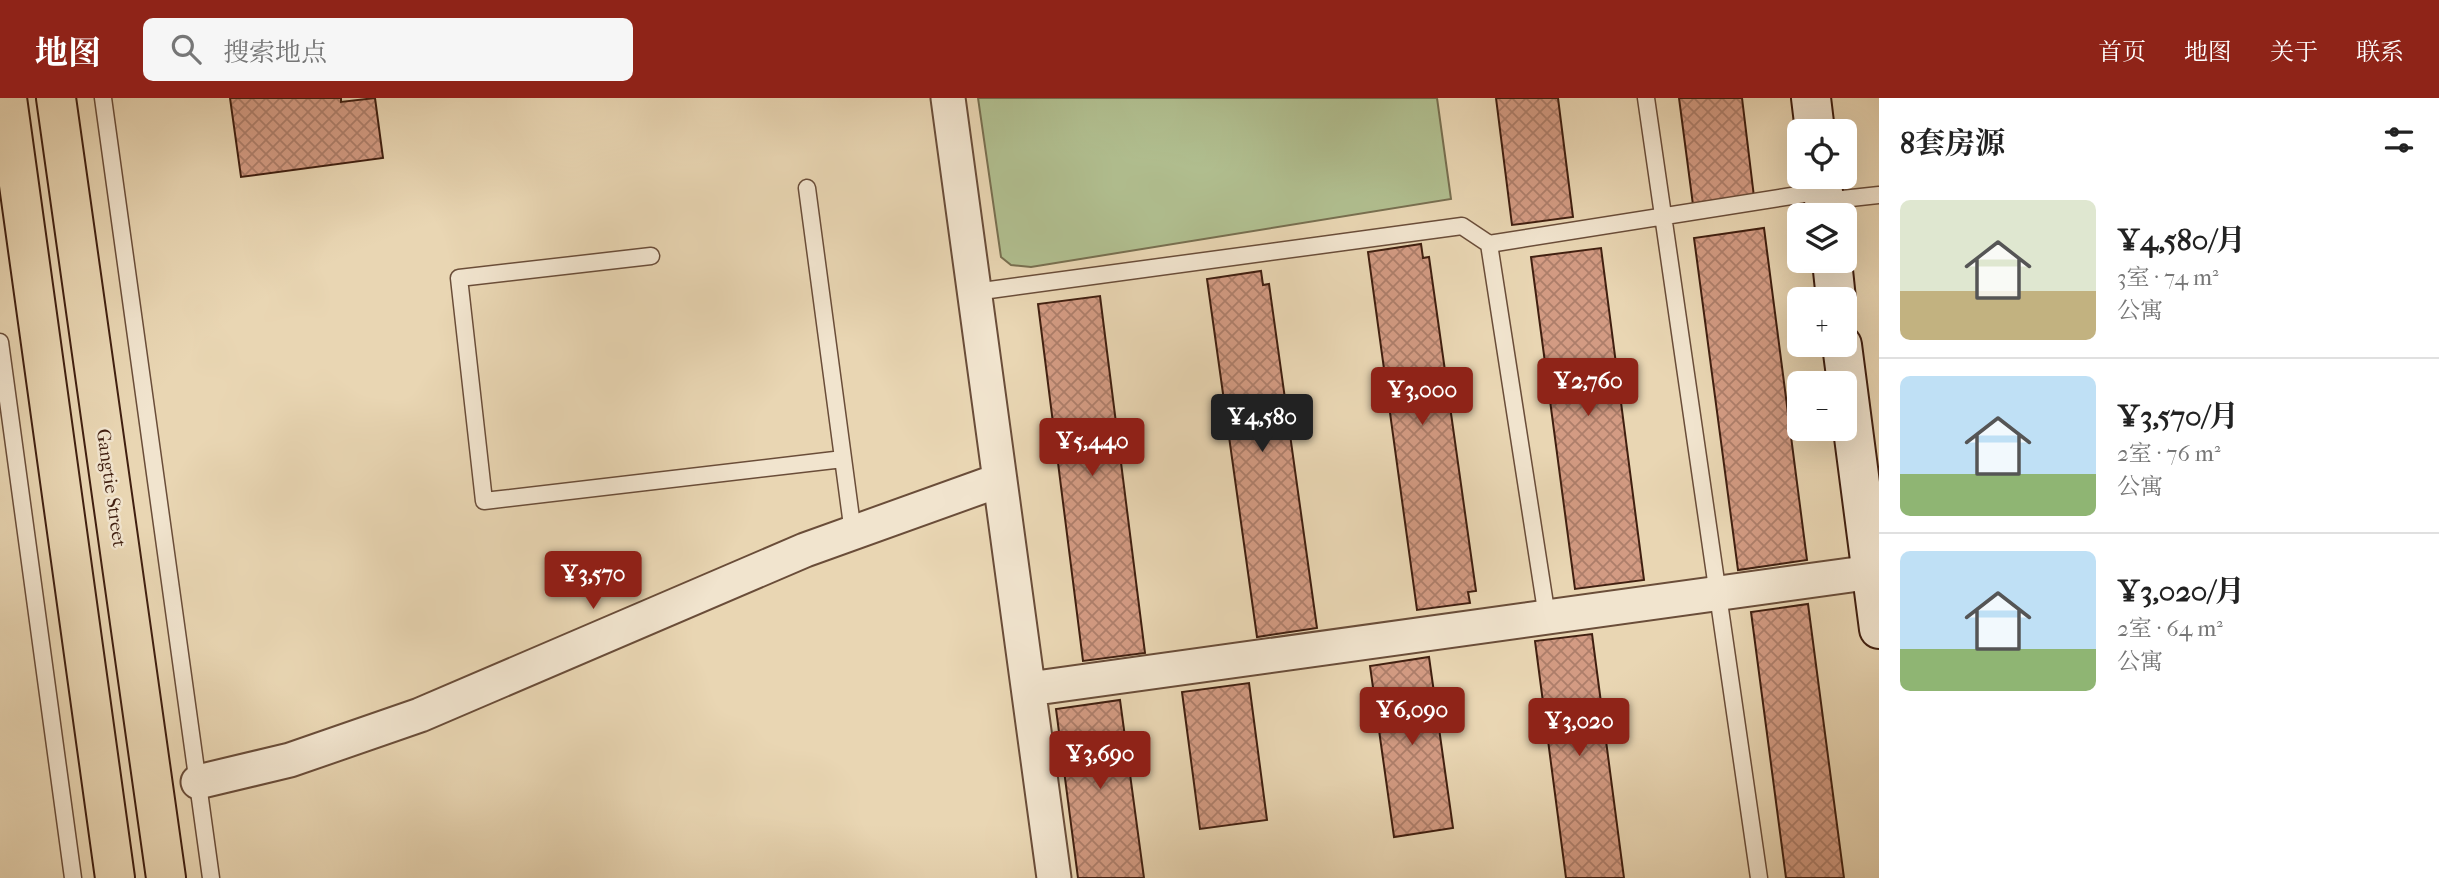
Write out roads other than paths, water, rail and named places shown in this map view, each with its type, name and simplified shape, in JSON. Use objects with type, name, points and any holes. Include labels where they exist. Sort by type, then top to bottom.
[{"type":"highway","points":[[8,98],[115,878]]},
{"type":"highway","name":"Gangtie Street","points":[[57,98],[166,878]]},
{"type":"street","points":[[948,98],[1054,878]]},
{"type":"street","points":[[1811,98],[1814,119]]},
{"type":"street","points":[[1844,357],[1875,572],[1879,629]]},
{"type":"street","points":[[198,782],[290,760],[420,715],[804,550],[1000,480]]},
{"type":"street","points":[[1029,689],[1875,572]]},
{"type":"lane","points":[[103,98],[211,878]]},
{"type":"lane","points":[[1646,98],[1759,878]]},
{"type":"lane","points":[[807,188],[853,533]]},
{"type":"lane","points":[[975,292],[1462,226],[1489,244],[1823,196],[1879,195]]},
{"type":"lane","points":[[1489,244],[1547,617]]},
{"type":"lane","points":[[651,256],[458,278],[484,501],[843,459]]},
{"type":"lane","points":[[0,342],[73,878]]}]
